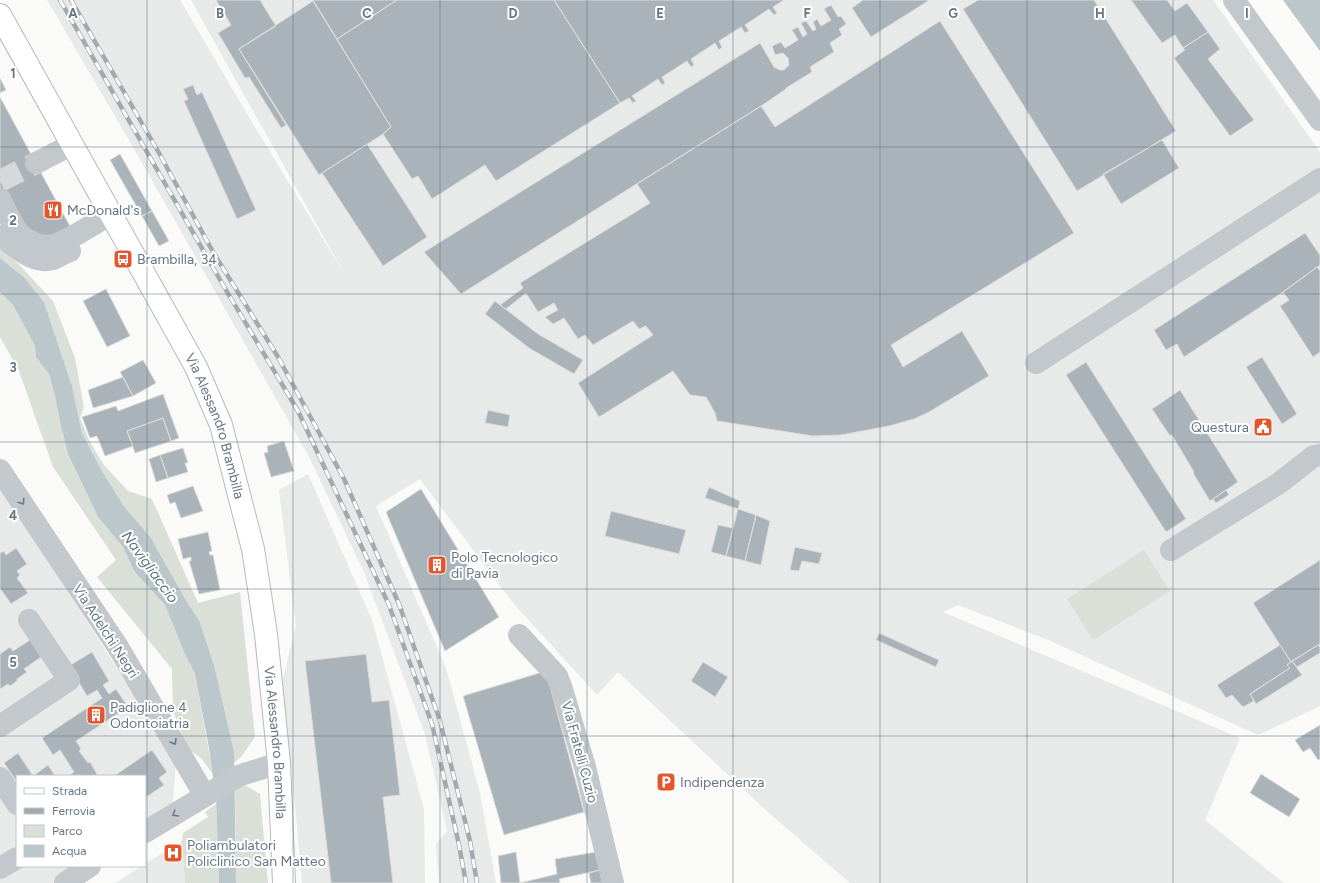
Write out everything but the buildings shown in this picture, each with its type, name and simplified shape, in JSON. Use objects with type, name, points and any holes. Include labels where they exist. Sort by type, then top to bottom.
[{"type":"main road","name":"Via Alessandro Brambilla","points":[[0,15],[196,367],[221,425],[253,549],[266,634],[278,764],[284,883]]},
{"type":"street","points":[[1234,0],[1320,120]]},
{"type":"street","points":[[36,163],[72,144]]},
{"type":"street","points":[[1036,363],[1320,179]]},
{"type":"street","points":[[0,199],[19,234],[33,243],[47,246],[54,245],[114,220]]},
{"type":"street","points":[[0,236],[24,254],[40,260],[52,259],[90,242],[114,220]]},
{"type":"street","points":[[1172,550],[1278,484],[1318,452]]},
{"type":"street","name":"Via Adelchi Negri","points":[[0,470],[118,647],[205,796]]},
{"type":"street","points":[[0,726],[69,680],[29,620]]},
{"type":"street","name":"Via Fratelli Cuzio","points":[[519,635],[557,676],[562,689],[585,767],[613,883]]},
{"type":"street","points":[[146,831],[238,776],[278,764]]},
{"type":"street","points":[[0,778],[16,802]]},
{"type":"street","points":[[0,868],[16,859]]},
{"type":"street","points":[[65,883],[89,867]]},
{"type":"shaded area","points":[[47,0],[180,0],[346,277],[191,0],[1213,0],[1320,152],[1320,706],[1258,735],[1046,639],[958,605],[943,612],[1240,738],[1205,820],[1284,883],[850,883],[770,814],[618,672],[597,695],[513,603],[420,479],[376,506],[446,668],[480,793],[496,883],[439,883],[436,844],[447,831],[425,734],[363,570],[308,455],[137,154]]},
{"type":"shaded area","points":[[308,474],[372,620],[424,809],[425,883],[302,883],[282,683],[296,626],[279,490]]},
{"type":"shaded area","points":[[0,486],[176,760],[173,802],[146,820],[146,775],[16,775],[16,867],[80,867],[57,883],[0,883]]},
{"type":"shaded area","name":"Poliambulatori Policlinico San Matteo","points":[[182,841],[185,883],[115,883],[140,867],[146,867],[146,863]]},
{"type":"green space","points":[[0,244],[53,301],[75,358],[84,408],[80,418],[88,438],[103,464],[128,491],[152,499],[198,603],[240,592],[255,737],[242,756],[234,763],[234,751],[214,665],[200,622],[184,597],[151,538],[123,505],[102,471],[82,433],[72,386],[44,302],[24,277],[0,258]]},
{"type":"green space","points":[[0,292],[13,305],[35,346],[36,357],[49,374],[68,454],[98,517],[123,547],[134,571],[165,605],[184,652],[195,674],[213,774],[201,758],[188,749],[173,711],[172,669],[97,577],[116,560],[53,467],[19,371],[0,337]]},
{"type":"green space","points":[[1144,550],[1170,591],[1093,640],[1067,599]]},
{"type":"green space","points":[[243,784],[260,794],[268,883],[236,883],[235,790]]},
{"type":"green space","points":[[216,804],[219,883],[185,883],[182,841],[183,833],[208,817],[205,812]]},
{"type":"water","points":[[1283,0],[1320,0],[1320,51]]},
{"type":"water","name":"Navigliaccio","points":[[0,258],[24,277],[44,302],[72,386],[82,433],[102,471],[123,505],[151,538],[184,597],[200,622],[214,665],[234,751],[236,883],[219,883],[216,799],[209,748],[195,674],[184,652],[165,605],[134,571],[123,547],[98,517],[68,454],[49,374],[36,357],[35,346],[13,305],[0,292]]},
{"type":"tunnel","points":[[0,181],[36,163]]},
{"type":"railway","points":[[60,0],[223,285],[298,411],[389,605],[432,724],[466,883]]},
{"type":"railway","points":[[71,0],[159,153],[213,252],[278,357],[344,479],[399,604],[440,721],[470,841],[477,883]]},
{"type":"place","name":"McDonald's","points":[[53,210]]},
{"type":"place","name":"Brambilla, 34","points":[[123,259]]},
{"type":"place","name":"Questura","points":[[1263,427]]},
{"type":"place","name":"Polo Tecnologico di Pavia","points":[[437,565]]},
{"type":"place","name":"Padiglione 4 Odontoiatria","points":[[96,715]]},
{"type":"place","name":"Indipendenza","points":[[666,782]]},
{"type":"place","name":"Poliambulatori Policlinico San Matteo","points":[[173,853]]}]
